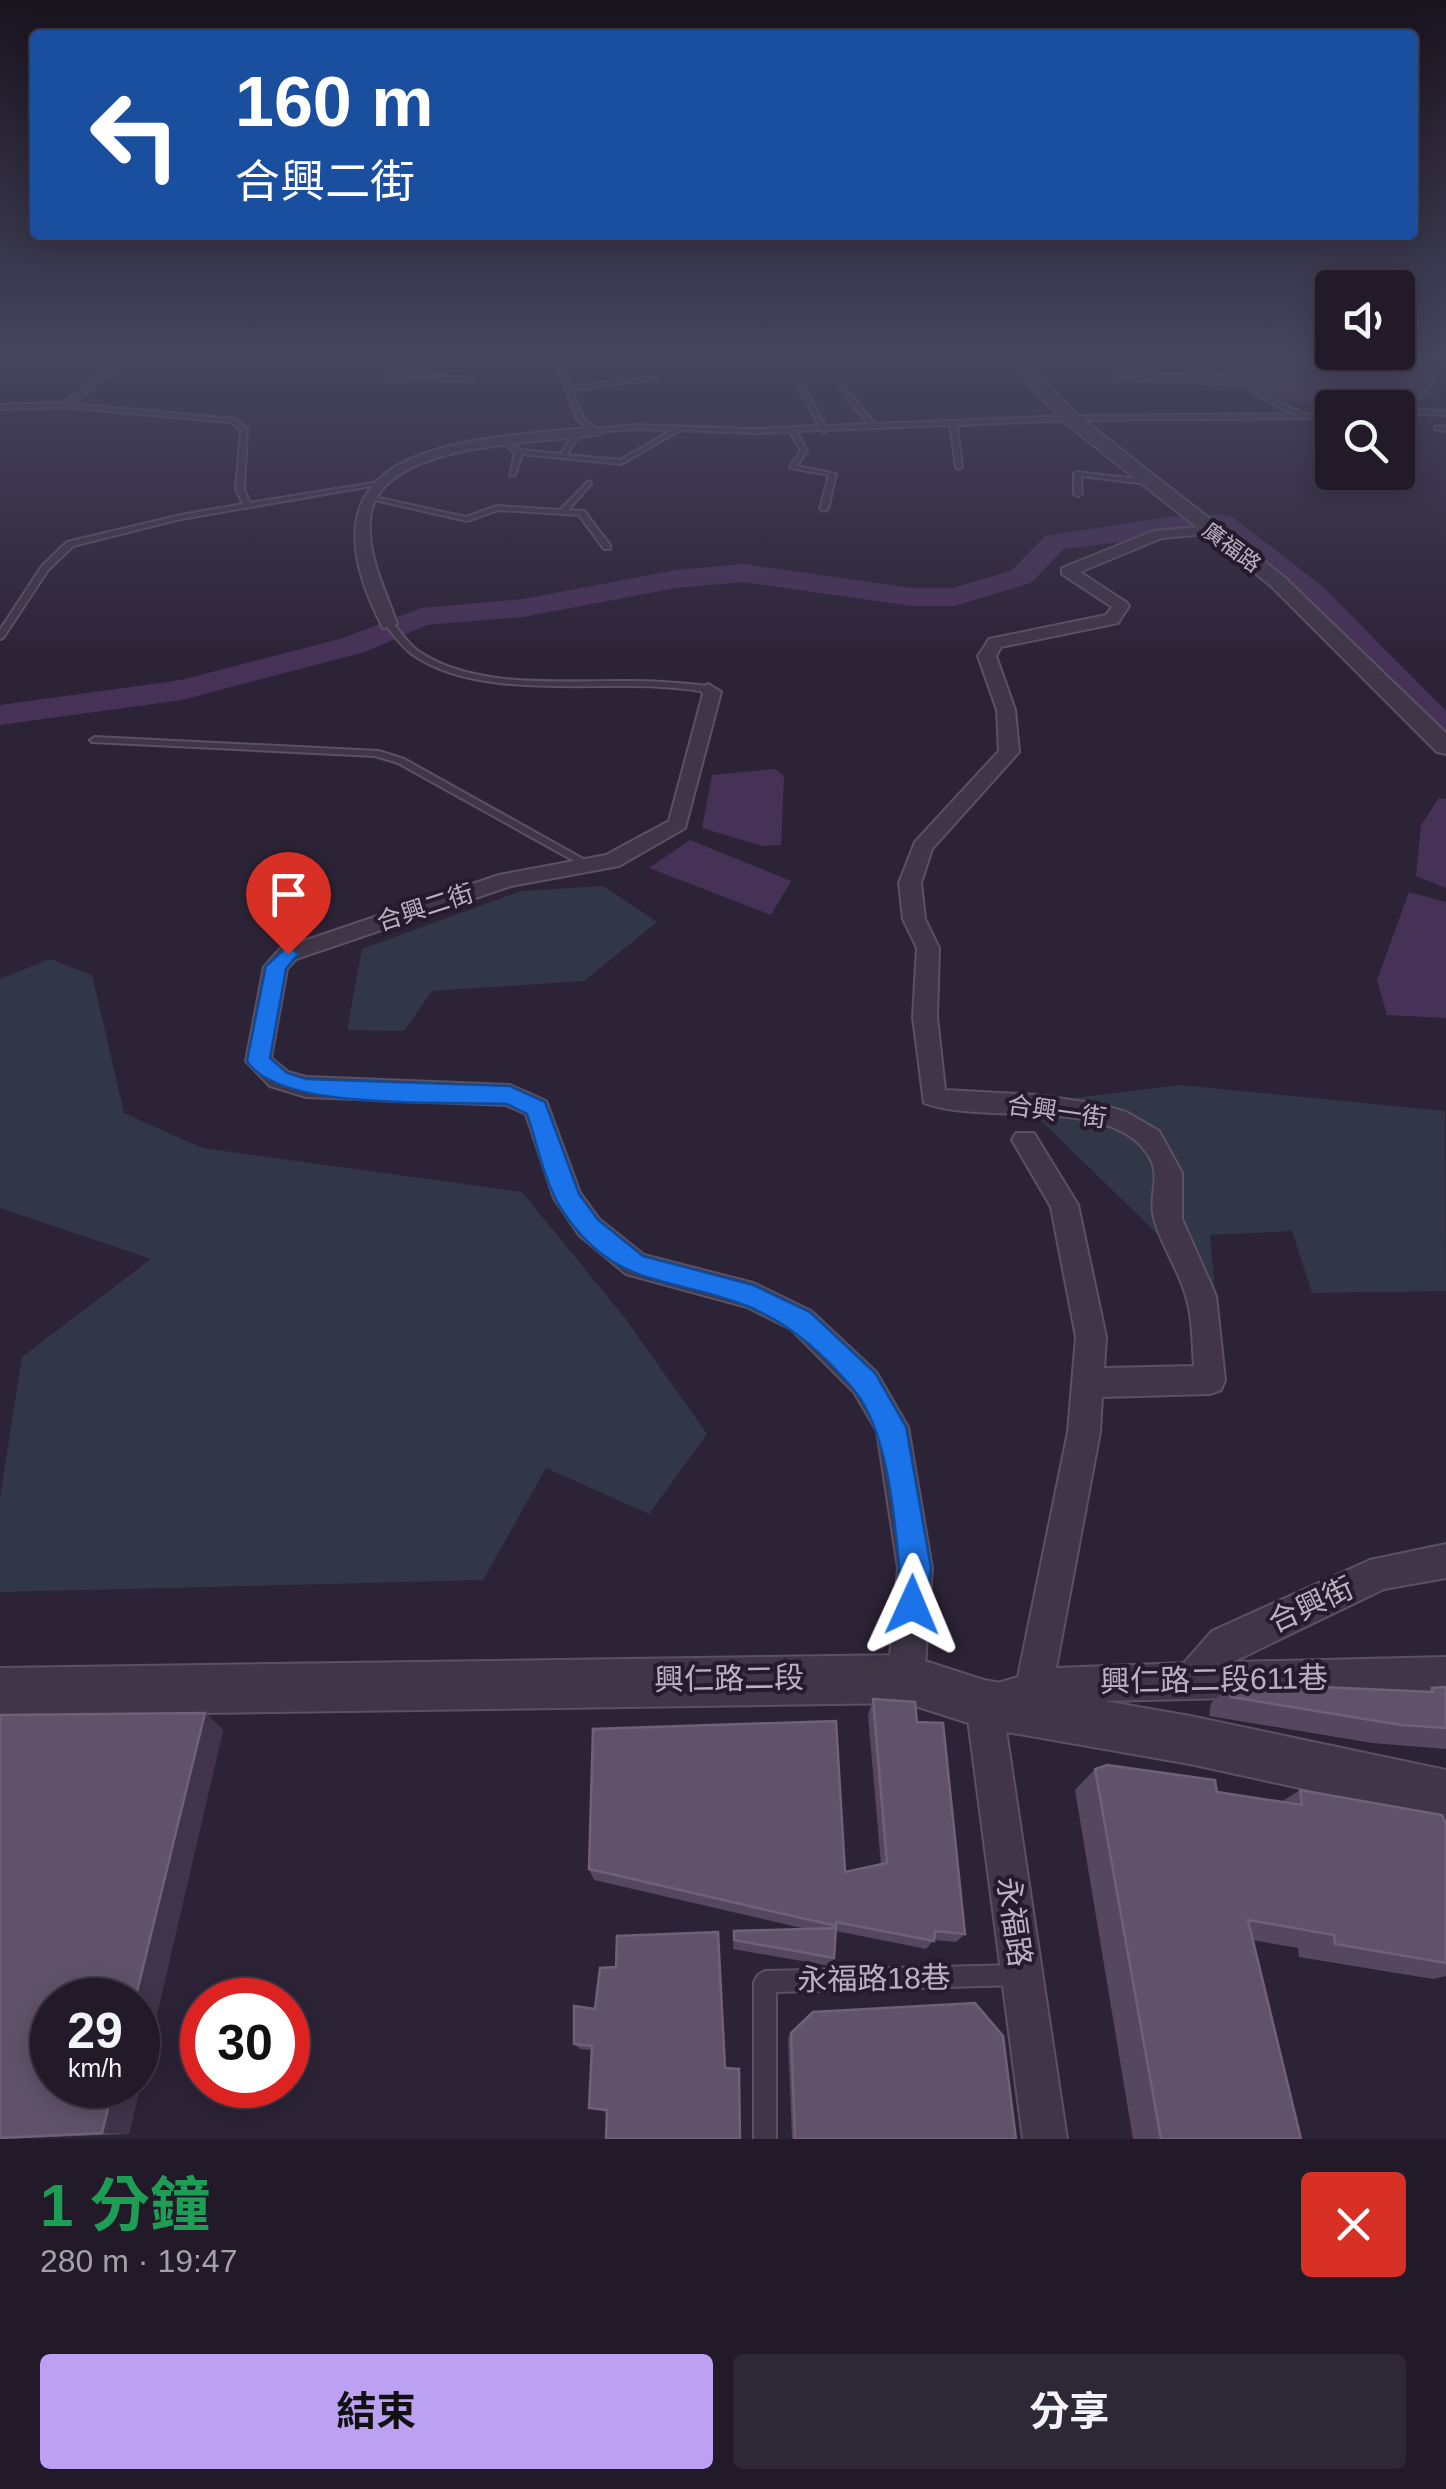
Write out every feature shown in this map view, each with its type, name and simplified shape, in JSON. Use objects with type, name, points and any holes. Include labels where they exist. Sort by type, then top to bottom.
[{"type":"street","points":[[392,629],[366,554],[362,527],[370,498],[380,484],[414,458],[426,457]]},
{"type":"street","name":"廣福路","points":[[1117,457],[1277,581],[1446,747]]},
{"type":"street","name":"合興一街","points":[[1088,1383],[1210,1380],[1202,1298],[1166,1213],[1170,1178],[1162,1148],[1141,1128],[1108,1116],[1009,1101],[954,1106],[933,1096],[925,1017],[928,948],[914,919],[910,883],[922,848],[1009,752],[1006,710],[987,656],[996,643],[1112,619],[1121,606],[1068,571],[1159,534],[1210,530]]},
{"type":"street","name":"合興二街","points":[[708,689],[712,692],[678,824],[612,861],[507,880],[288,954],[276,966],[258,1061],[279,1079],[306,1087],[510,1095],[537,1108],[568,1198],[589,1227],[636,1265],[753,1296],[801,1320],[865,1382],[892,1427],[915,1568],[906,1680]]},
{"type":"street","points":[[1025,1140],[1064,1205],[1090,1336],[1084,1432],[1034,1692]]},
{"type":"street","name":"合興街","points":[[1192,1681],[1225,1644],[1382,1572],[1446,1560]]},
{"type":"street","name":"興仁路二段611巷","points":[[984,1704],[1063,1684],[1446,1676]]},
{"type":"street","name":"興仁路二段","points":[[0,1692],[850,1677],[906,1680],[984,1704],[1190,1740],[1446,1794]]},
{"type":"street","name":"永福路","points":[[984,1704],[1045,2139]]},
{"type":"lane","points":[[242,457],[240,488],[246,505]]},
{"type":"lane","points":[[512,475],[513,457]]},
{"type":"lane","points":[[570,457],[621,462],[630,457]]},
{"type":"lane","points":[[799,457],[793,466],[832,474],[824,510]]},
{"type":"lane","points":[[958,457],[959,467]]},
{"type":"lane","points":[[1078,494],[1077,474],[1148,482]]},
{"type":"lane","points":[[562,512],[589,483]]},
{"type":"lane","points":[[0,636],[45,568],[70,544],[246,505],[380,484]]},
{"type":"lane","points":[[370,498],[467,519],[497,508],[581,513],[606,547]]},
{"type":"lane","points":[[392,629],[417,655],[469,676],[708,689]]},
{"type":"lane","points":[[95,740],[376,753],[401,761],[589,865]]},
{"type":"lane","name":"永福路18巷","points":[[765,2139],[765,1982],[1021,1976]]},
{"type":"shaded area","points":[[775,769],[784,776],[781,845],[762,846],[702,828],[712,775]]},
{"type":"shaded area","points":[[1439,798],[1446,799],[1446,888],[1416,876],[1421,825]]},
{"type":"shaded area","points":[[690,840],[791,881],[771,915],[649,868]]},
{"type":"shaded area","points":[[603,886],[657,922],[584,981],[432,991],[404,1031],[347,1030],[362,949],[521,891]]},
{"type":"shaded area","points":[[1409,892],[1446,902],[1446,1018],[1387,1015],[1377,980]]},
{"type":"shaded area","points":[[50,959],[92,975],[124,1113],[202,1148],[522,1192],[625,1318],[707,1434],[649,1514],[546,1468],[483,1580],[0,1592],[0,1498],[22,1357],[151,1259],[0,1208],[0,979]]},
{"type":"shaded area","points":[[1180,1085],[1445,1111],[1446,1291],[1312,1293],[1292,1231],[1210,1235],[1215,1290],[1024,1104]]},
{"type":"building","points":[[1232,1683],[1433,1692],[1432,1688],[1446,1687],[1446,1728],[1401,1725],[1231,1697]]},
{"type":"building","points":[[873,1699],[915,1702],[917,1722],[943,1723],[965,1934],[935,1931],[934,1941],[836,1922],[836,1926],[589,1869],[593,1729],[836,1721],[845,1872],[887,1863]]},
{"type":"building","points":[[205,1713],[140,1978],[30,1978],[30,2108],[108,2108],[102,2133],[0,2138],[0,1715]]},
{"type":"building","points":[[1107,1765],[1215,1780],[1217,1792],[1302,1805],[1300,1790],[1442,1815],[1446,1824],[1446,1963],[1335,1944],[1334,1935],[1248,1920],[1301,2139],[1161,2139],[1095,1769]]},
{"type":"building","points":[[836,1928],[834,1958],[734,1940],[734,1931]]},
{"type":"building","points":[[718,1932],[725,2068],[739,2069],[740,2139],[606,2139],[607,2110],[589,2108],[592,2046],[574,2044],[574,2006],[595,2009],[600,1968],[616,1967],[617,1936]]},
{"type":"building","points":[[975,2003],[1003,2036],[1016,2139],[795,2139],[791,2033],[813,2012]]},
{"type":"waterway","points":[[0,715],[182,690],[354,645],[421,617],[523,608],[676,579],[743,573],[912,597],[954,597],[1021,577],[1055,542],[1167,525],[1222,522],[1312,592],[1446,730]]},
{"type":"route","points":[[288,954],[276,966],[258,1061],[279,1079],[306,1087],[510,1095],[537,1108],[568,1198],[589,1227],[636,1265],[753,1296],[801,1320],[865,1382],[892,1427],[915,1568],[912,1605]]}]
